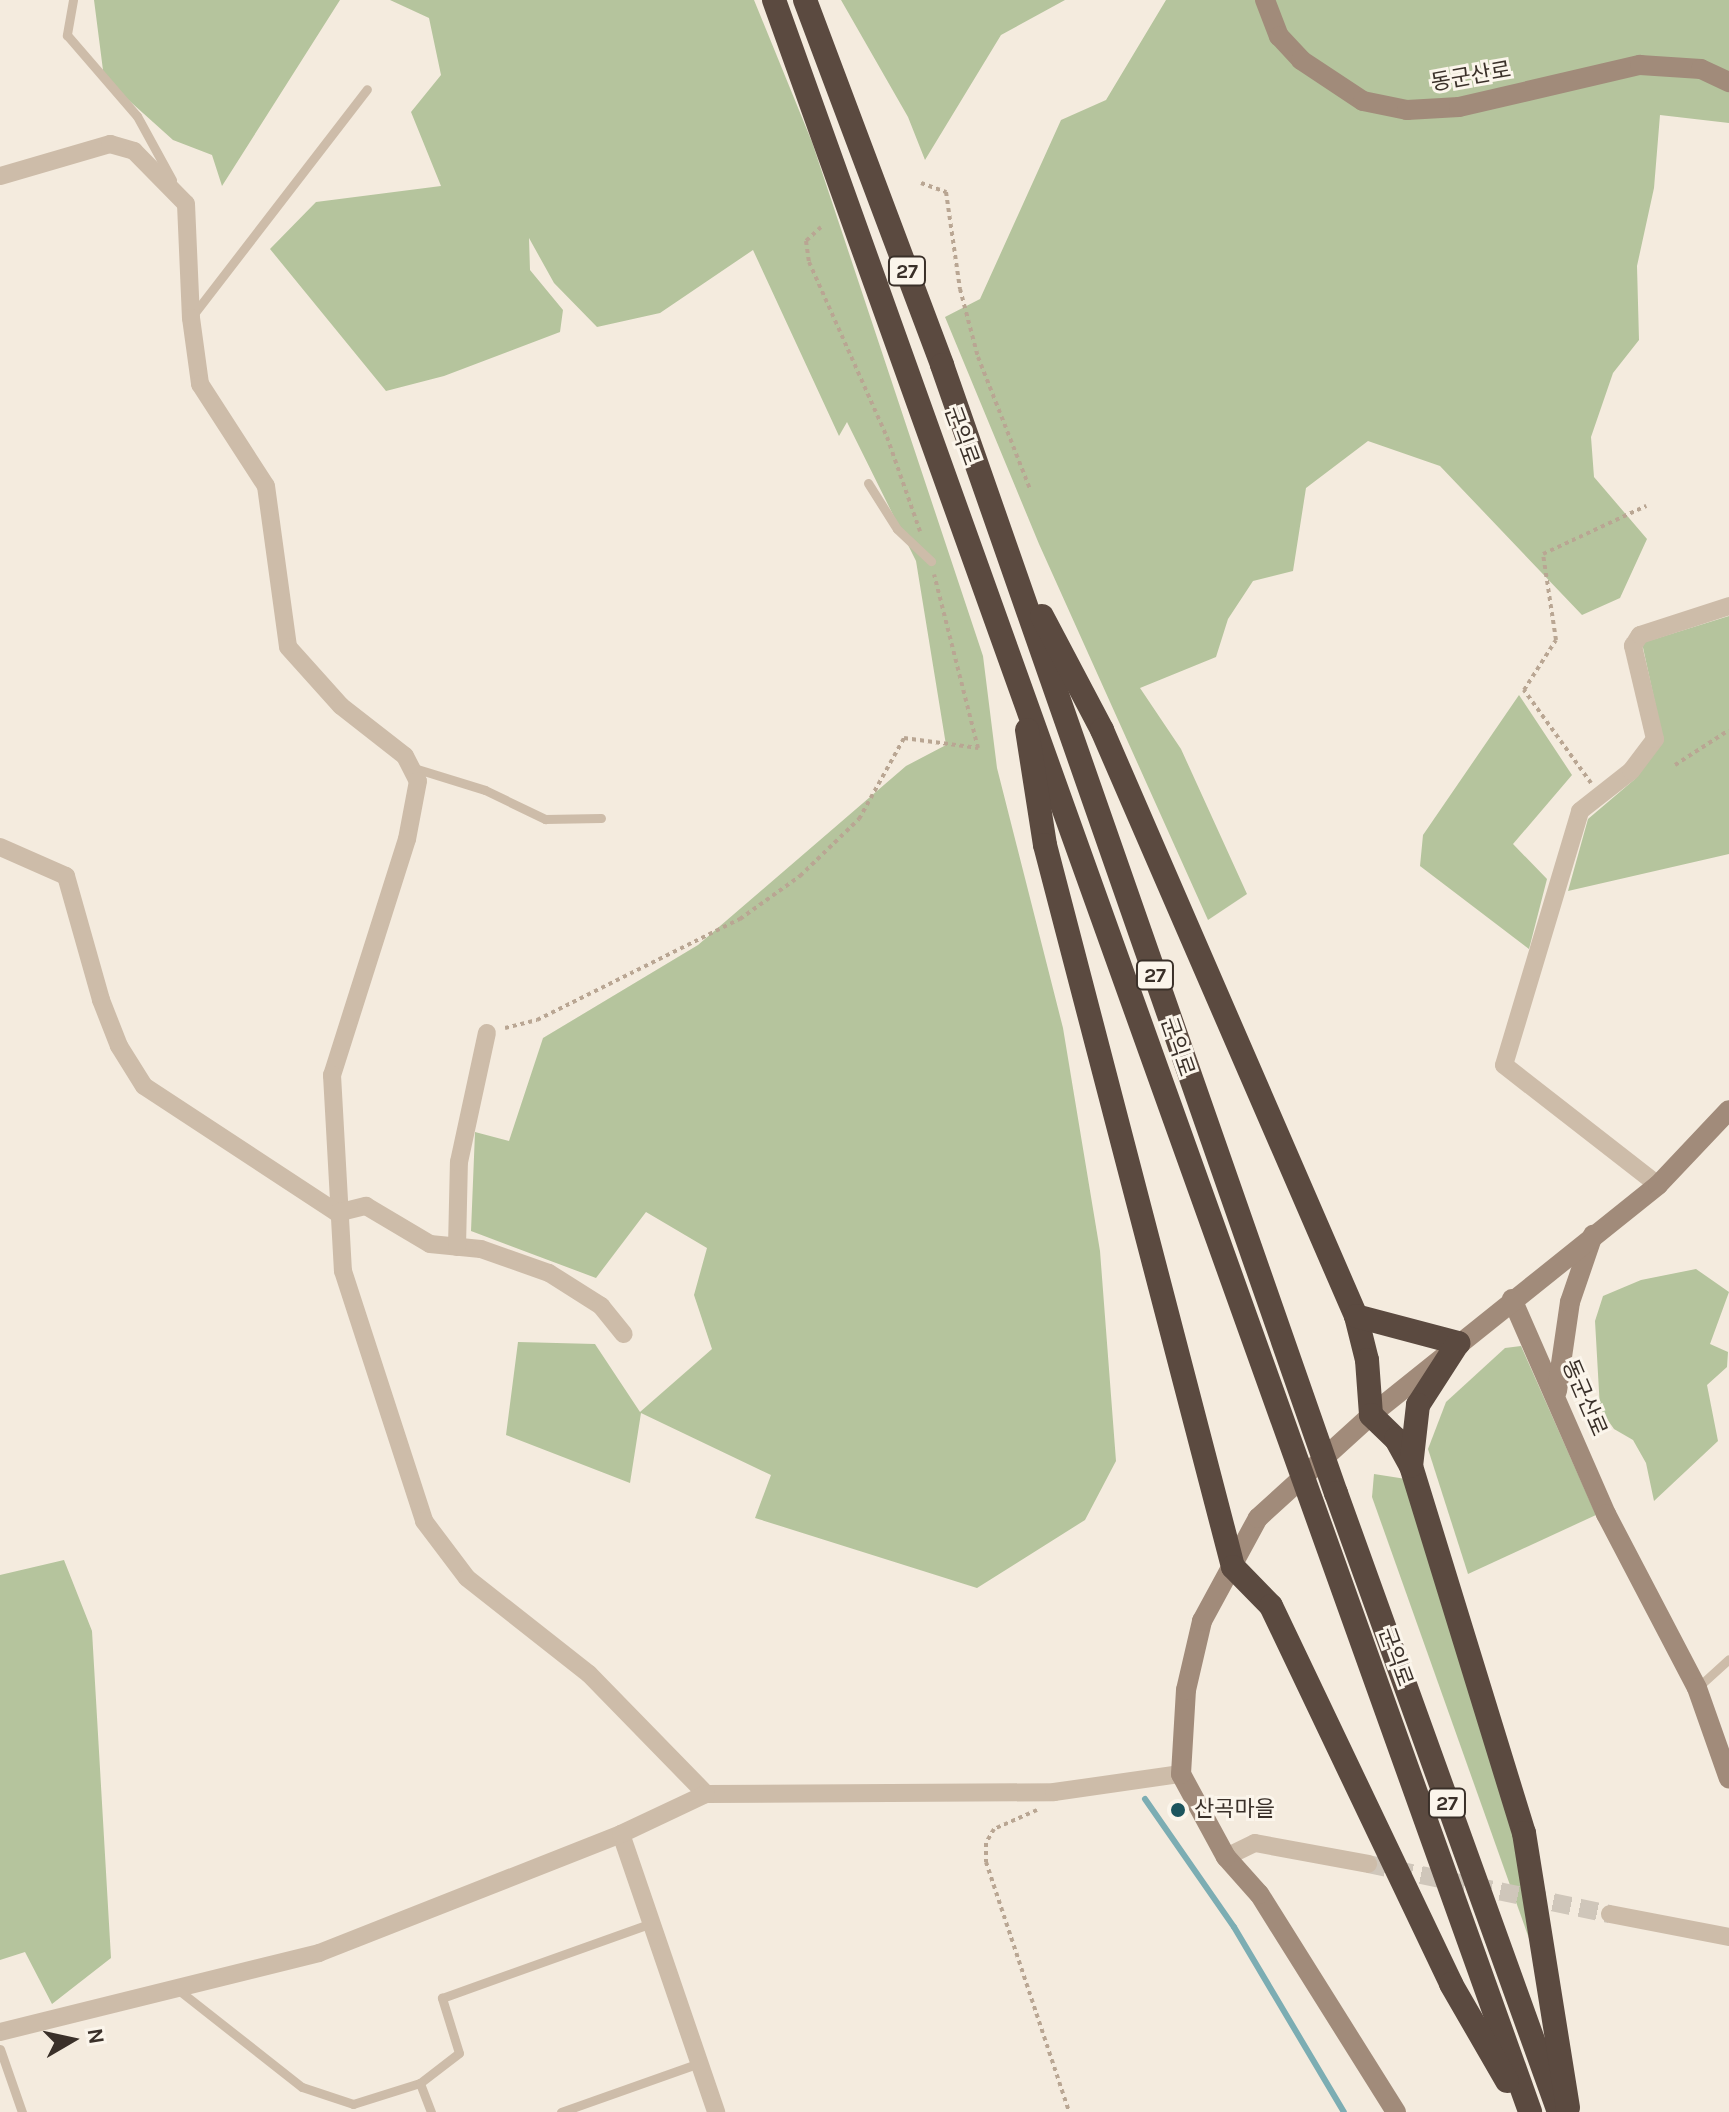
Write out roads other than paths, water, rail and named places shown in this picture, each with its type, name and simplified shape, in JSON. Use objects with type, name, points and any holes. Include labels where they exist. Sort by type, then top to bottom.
[{"type":"highway","name":"군익로","points":[[774,0],[1017,669],[1527,2112]]},
{"type":"highway","name":"군익로","points":[[805,0],[1004,543],[1336,1493],[1559,2112]]},
{"type":"highway","points":[[1004,543],[1102,730],[1356,1316],[1367,1360],[1371,1415],[1396,1439],[1411,1466],[1524,1833],[1569,2112]]},
{"type":"highway","points":[[1017,669],[1045,845],[1233,1567],[1271,1606],[1451,1984],[1527,2112]]},
{"type":"highway","points":[[1356,1316],[1458,1343],[1418,1405],[1411,1466]]},
{"type":"street","name":"동군산로","points":[[1265,0],[1279,36],[1301,60],[1363,101],[1407,110],[1459,107],[1640,65],[1701,69],[1729,82]]},
{"type":"street","points":[[0,176],[110,144],[134,151],[186,204],[191,318],[200,384],[266,486],[288,647],[341,706],[405,756],[418,781],[407,839],[332,1075],[337,1213],[343,1271],[424,1521],[467,1578],[589,1674],[706,1794]]},
{"type":"street","points":[[1658,1185],[1504,1065],[1580,811],[1631,771],[1655,739],[1633,646],[1640,635],[1729,606]]},
{"type":"street","points":[[0,847],[66,876],[101,1000],[119,1046],[144,1086],[337,1213],[366,1206],[430,1244],[481,1249],[549,1273],[601,1306],[624,1334]]},
{"type":"street","points":[[457,1247],[459,1162],[487,1033]]},
{"type":"street","points":[[1396,2112],[1259,1894],[1226,1857],[1181,1774],[1186,1690],[1202,1621],[1258,1518],[1371,1415],[1658,1185],[1729,1110]]},
{"type":"street","points":[[1557,1395],[1570,1302],[1593,1235]]},
{"type":"street","name":"동군산로","points":[[1512,1299],[1557,1395],[1606,1514],[1722,1742],[1729,1779]]},
{"type":"street","points":[[0,2032],[319,1953],[621,1834],[706,1794],[1054,1792],[1181,1774]]},
{"type":"street","points":[[621,1834],[716,2112]]},
{"type":"street","points":[[1226,1857],[1255,1843],[1368,1864]]},
{"type":"street","points":[[1610,1914],[1729,1937]]},
{"type":"lane","points":[[73,0],[67,35],[137,116],[186,204]]},
{"type":"lane","points":[[191,318],[367,89]]},
{"type":"lane","points":[[868,483],[897,529],[931,561]]},
{"type":"lane","points":[[410,767],[485,790],[545,819],[601,818]]},
{"type":"lane","points":[[1697,1688],[1729,1659]]},
{"type":"lane","points":[[176,1988],[302,2087],[353,2104],[420,2083],[459,2053],[442,1998],[651,1923]]},
{"type":"lane","points":[[0,2049],[22,2112]]},
{"type":"lane","points":[[561,2112],[699,2063]]},
{"type":"lane","points":[[420,2083],[431,2112]]},
{"type":"waterway","points":[[1145,1799],[1234,1927],[1344,2112]]},
{"type":"tunnel","points":[[1368,1864],[1610,1914]]},
{"type":"place","name":"산곡마을","points":[[1178,1810]]}]
